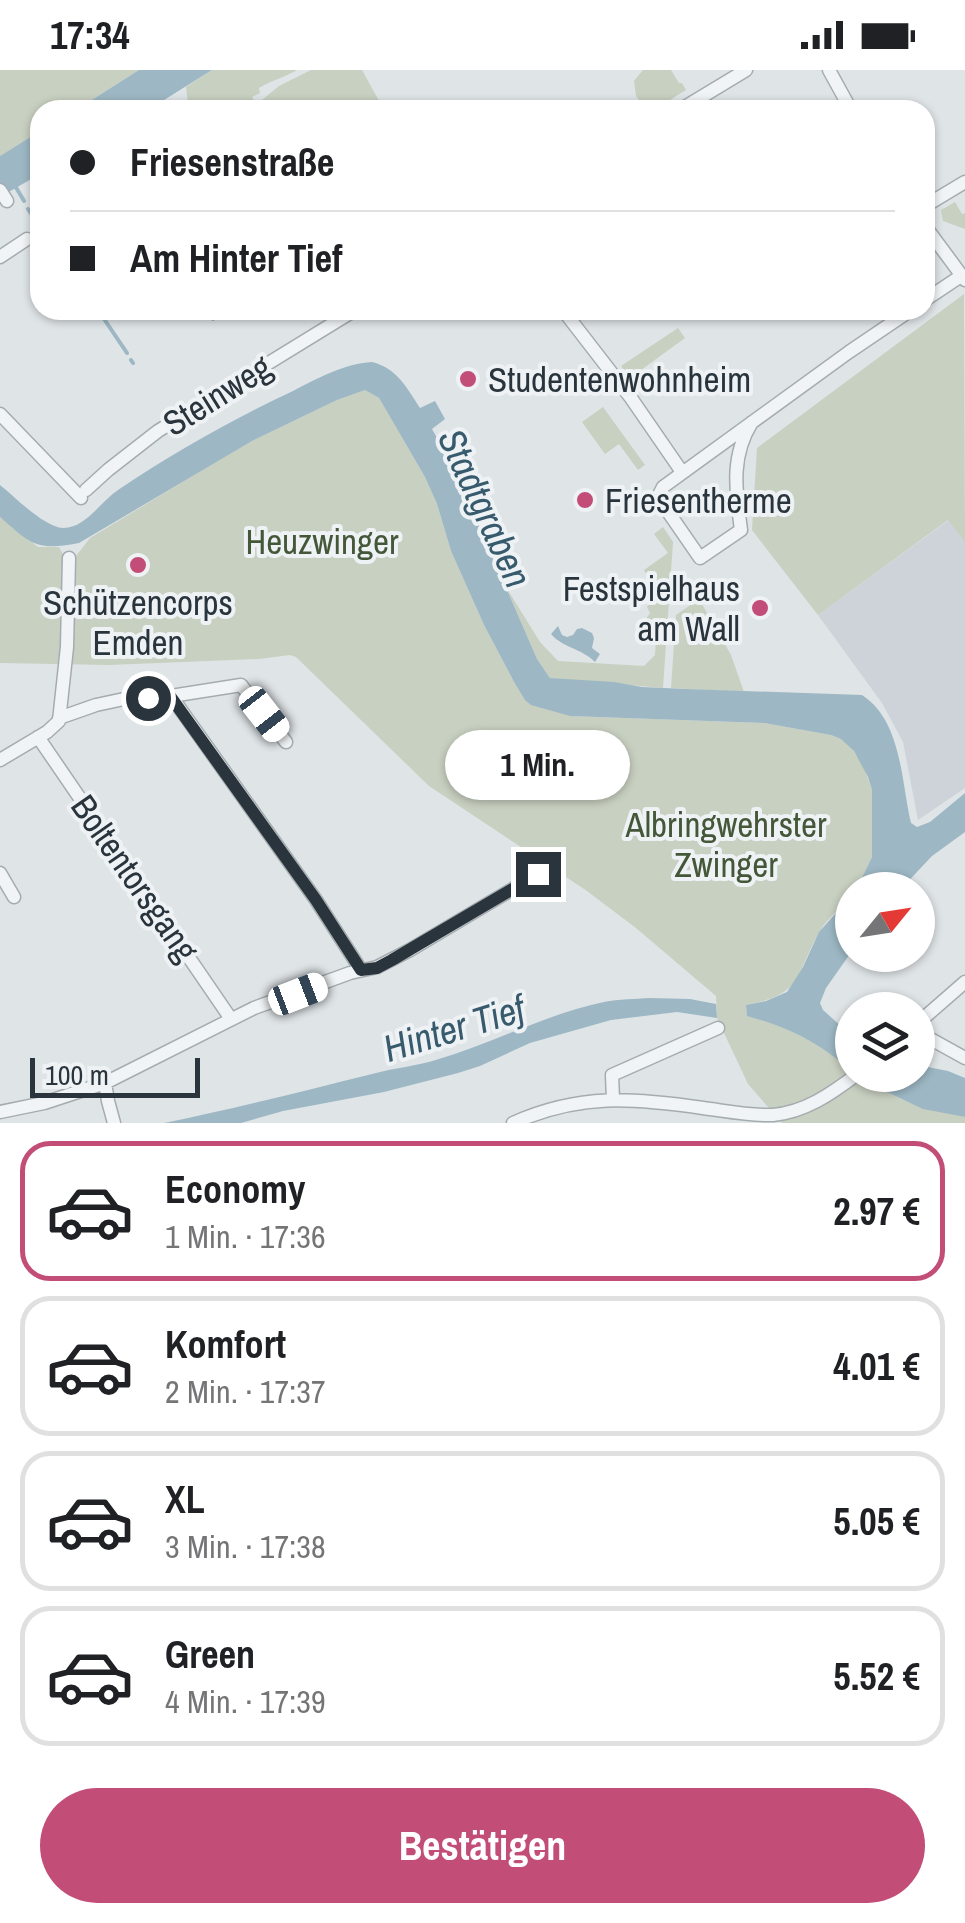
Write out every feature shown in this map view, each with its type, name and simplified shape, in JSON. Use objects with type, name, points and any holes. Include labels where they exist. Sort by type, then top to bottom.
[{"type":"street","points":[[696,100],[746,70]]},
{"type":"street","points":[[829,70],[846,100]]},
{"type":"street","points":[[935,200],[965,182]]},
{"type":"street","points":[[0,257],[27,239]]},
{"type":"street","points":[[935,240],[963,278],[935,294]]},
{"type":"street","name":"Steinweg","points":[[0,414],[83,494],[162,429],[339,320]]},
{"type":"street","points":[[572,320],[682,472]]},
{"type":"street","points":[[752,422],[736,462],[741,530],[700,558],[660,499],[663,486],[752,422],[897,320]]},
{"type":"street","points":[[0,760],[54,727],[59,718],[67,646],[69,558]]},
{"type":"street","points":[[59,718],[124,699],[241,685],[286,742]]},
{"type":"street","points":[[170,696],[316,900],[361,970]]},
{"type":"street","name":"Boltentorsgang","points":[[38,738],[231,1019]]},
{"type":"street","points":[[0,874],[14,897]]},
{"type":"street","points":[[0,1112],[106,1083],[282,997],[350,972],[377,968],[538,874]]},
{"type":"street","points":[[935,1008],[965,982]]},
{"type":"street","points":[[612,1099],[612,1075],[718,1028]]},
{"type":"street","points":[[935,1041],[965,1058]]},
{"type":"street","points":[[106,1083],[114,1123]]},
{"type":"street","points":[[513,1123],[555,1106],[612,1099],[775,1119],[835,1091]]},
{"type":"shaded area","points":[[949,520],[965,542],[965,788],[918,820],[903,742],[882,703],[818,615]]},
{"type":"green space","points":[[0,70],[139,70],[92,100],[30,100],[30,137],[0,156]]},
{"type":"green space","points":[[212,70],[297,70],[259,88],[254,100],[188,100],[186,87]]},
{"type":"green space","points":[[311,70],[362,70],[378,100],[262,100],[279,86]]},
{"type":"green space","points":[[643,70],[671,70],[686,90],[670,100],[639,100],[634,81]]},
{"type":"green space","points":[[955,202],[965,213],[965,229],[943,221],[941,210]]},
{"type":"green space","points":[[964,294],[965,542],[948,520],[818,615],[752,530],[757,448],[929,320],[935,320],[935,316]]},
{"type":"green space","points":[[678,328],[685,338],[630,378],[621,366]]},
{"type":"green space","points":[[365,390],[379,398],[425,477],[451,551],[513,680],[570,716],[764,723],[831,735],[851,747],[872,790],[872,857],[865,872],[835,872],[835,913],[820,931],[795,980],[779,995],[746,1005],[747,1015],[795,1033],[835,1058],[835,1092],[887,1092],[911,1103],[965,1117],[965,1123],[782,1123],[748,1084],[717,1018],[716,996],[587,891],[429,786],[296,657],[109,665],[0,663],[0,517],[38,547],[59,547],[69,565],[90,538],[252,441]]},
{"type":"green space","points":[[603,407],[645,465],[638,470],[619,444],[605,454],[582,422]]},
{"type":"green space","points":[[663,527],[673,542],[663,688],[550,678],[537,659],[506,587],[540,642],[558,661],[644,666],[655,655],[657,623],[647,625],[650,613],[646,602],[657,593],[644,570],[668,553],[654,534]]},
{"type":"green space","points":[[699,599],[731,655],[744,692],[671,688],[676,615]]},
{"type":"water","points":[[139,70],[212,70],[164,100],[92,100]]},
{"type":"water","points":[[30,137],[30,180],[0,197],[0,156]]},
{"type":"water","points":[[372,362],[381,365],[406,386],[420,408],[435,401],[445,419],[432,429],[456,472],[537,659],[550,678],[642,687],[862,695],[875,706],[892,736],[911,823],[917,827],[930,822],[965,793],[965,832],[917,872],[865,872],[872,857],[872,790],[854,751],[841,739],[764,723],[570,716],[531,705],[484,625],[451,551],[425,477],[379,398],[365,390],[252,441],[79,543],[35,544],[0,517],[0,485],[47,523],[63,528],[79,524],[118,490],[160,463],[226,425],[331,372]]},
{"type":"water","points":[[558,626],[567,637],[582,628],[592,633],[592,648],[600,654],[595,662],[556,639],[551,634]]},
{"type":"water","points":[[835,914],[837,972],[820,1003],[835,1021],[835,1058],[795,1033],[747,1016],[746,1005],[787,992],[819,932]]},
{"type":"water","points":[[650,998],[716,1004],[717,1018],[677,1012],[611,1020],[530,1043],[458,1073],[384,1092],[241,1123],[164,1123],[431,1061],[583,1007]]},
{"type":"water","points":[[935,1068],[965,1078],[965,1117],[923,1109],[887,1092],[935,1092]]},
{"type":"waterway","points":[[14,184],[24,201]]},
{"type":"waterway","points":[[105,320],[127,353]]},
{"type":"place","name":"Studentenwohnheim","points":[[468,379]]},
{"type":"place","name":"Friesentherme","points":[[585,500]]},
{"type":"place","name":"Schützencorps Emden","points":[[138,565]]},
{"type":"place","name":"Festspielhaus am Wall","points":[[760,608]]},
{"type":"route","points":[[148,698],[170,696],[316,900],[361,970],[377,968],[392,960],[538,874]]},
{"type":"water label","name":"Stadtgraben","points":[[485,508]]},
{"type":"water label","name":"Hinter Tief","points":[[454,1028]]},
{"type":"park label","name":"Heuzwinger","points":[[322,541]]},
{"type":"park label","name":"Albringwehrster Zwinger","points":[[726,844]]}]
